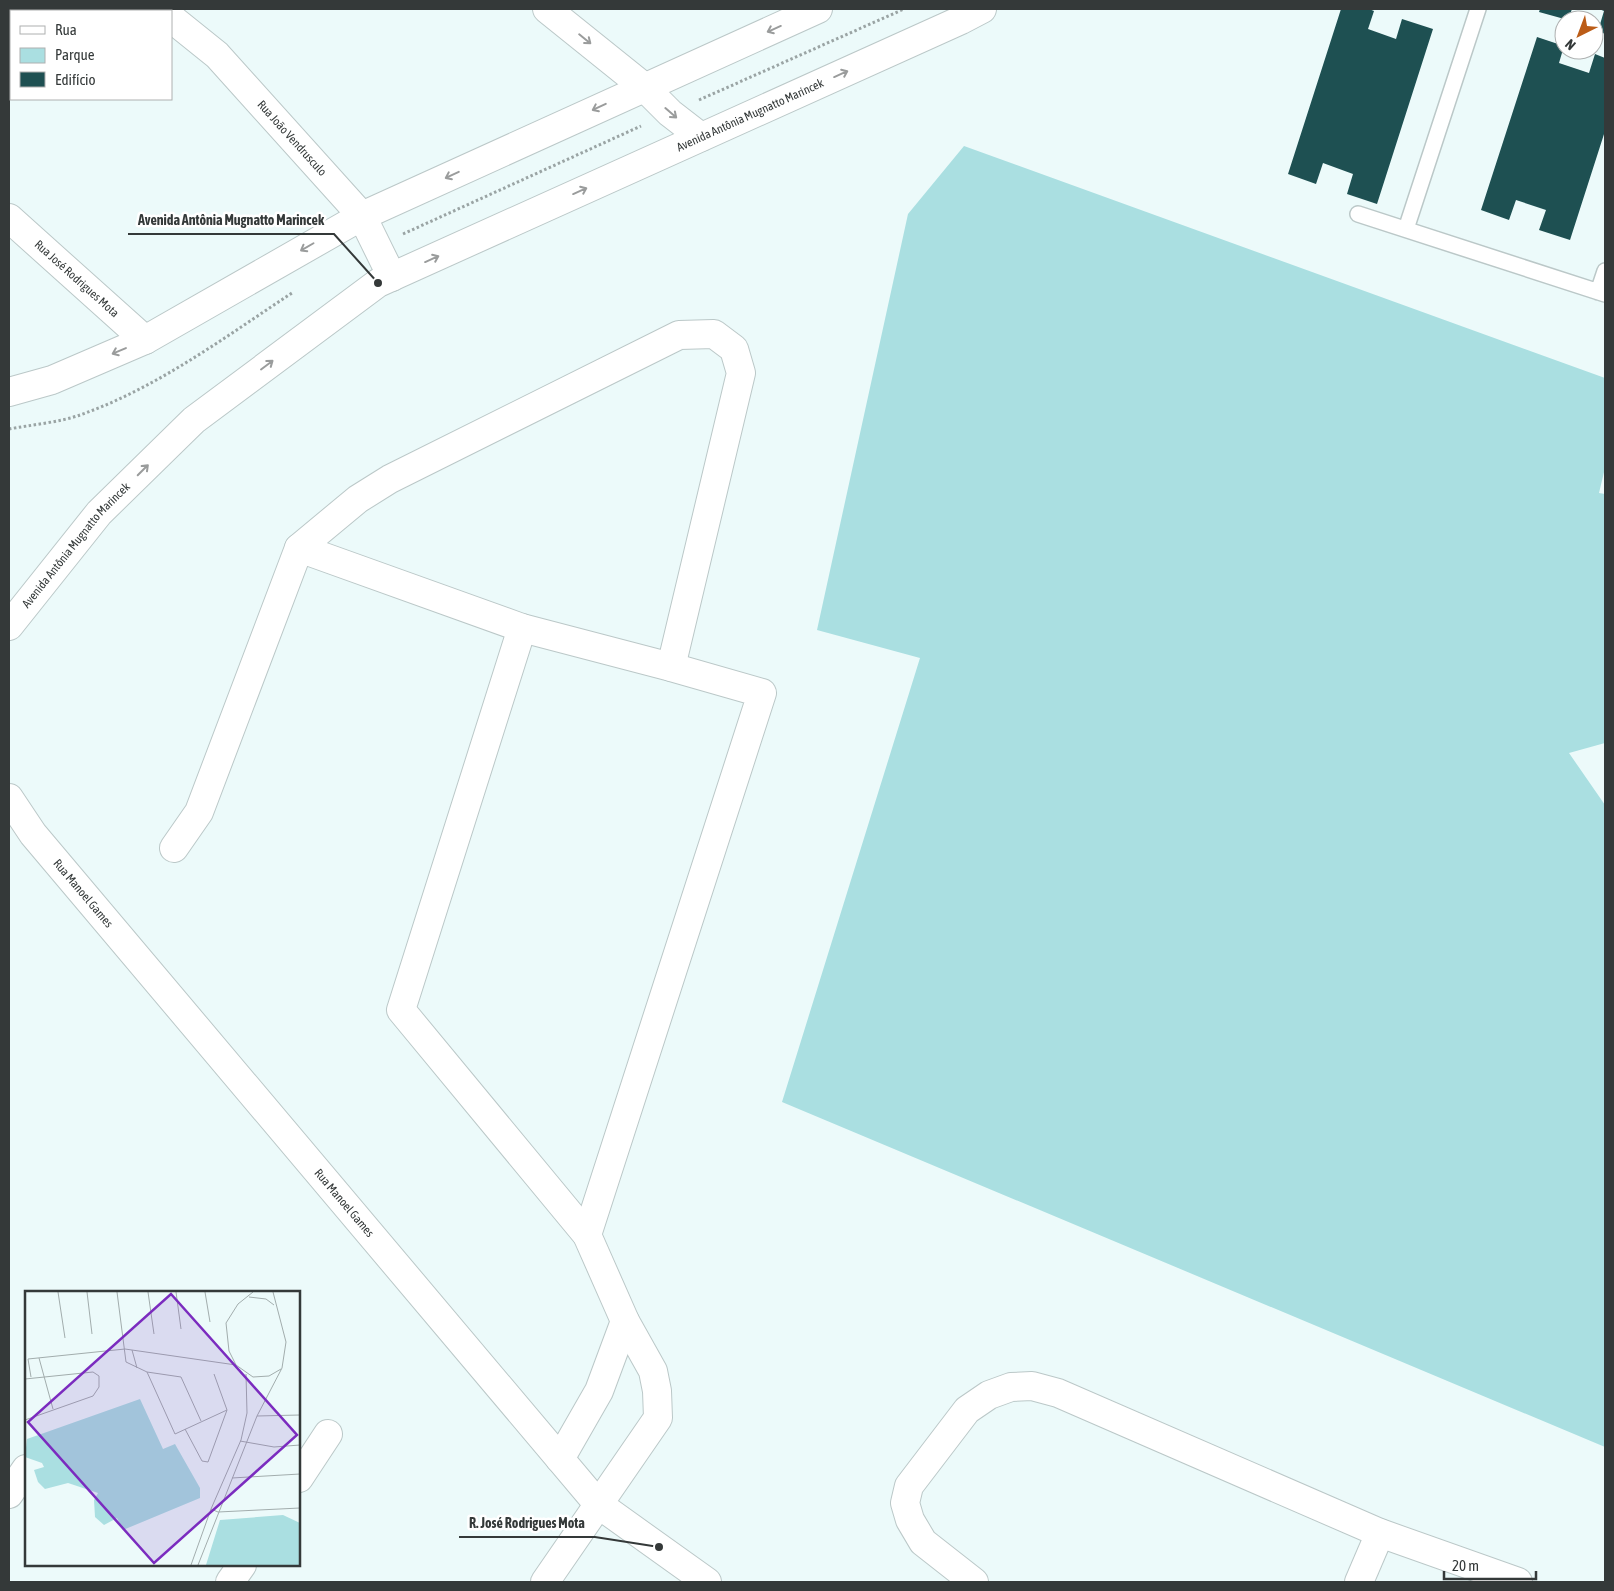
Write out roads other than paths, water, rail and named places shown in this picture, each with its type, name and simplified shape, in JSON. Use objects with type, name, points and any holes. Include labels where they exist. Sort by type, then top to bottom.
[{"type":"street","points":[[547,9],[644,87],[670,113],[701,137]]},
{"type":"street","points":[[9,392],[52,380],[145,340],[362,216],[818,9]]},
{"type":"street","name":"Avenida Antônia Mugnatto Marincek","points":[[9,626],[99,513],[194,420],[378,283],[701,137],[966,13]]},
{"type":"street","name":"Rua João Vendrusculo","points":[[172,19],[217,55],[362,216],[392,277]]},
{"type":"street","name":"Rua José Rodrigues Mota","points":[[9,218],[145,340]]},
{"type":"street","points":[[174,848],[200,812],[298,548],[358,499],[390,479],[679,335],[714,334],[734,349],[741,373],[671,667]]},
{"type":"street","points":[[298,548],[522,628],[762,693],[587,1234]]},
{"type":"street","points":[[522,628],[401,1010],[587,1234],[624,1321],[653,1371],[657,1391],[658,1418],[545,1582]]},
{"type":"street","name":"Rua Manoel Games","points":[[9,798],[33,834],[598,1504],[706,1582]]},
{"type":"street","points":[[560,1459],[599,1391],[624,1321]]},
{"type":"street","points":[[974,1582],[924,1542],[910,1520],[905,1503],[909,1486],[967,1410],[989,1395],[1011,1386],[1032,1386],[1058,1393],[1380,1533],[1518,1582]]},
{"type":"street","points":[[300,1476],[328,1434]]},
{"type":"street","points":[[9,1494],[25,1470]]},
{"type":"street","points":[[1359,1582],[1380,1533]]},
{"type":"street","points":[[230,1582],[241,1566]]},
{"type":"lane","points":[[1406,229],[1478,9]]},
{"type":"lane","points":[[1358,214],[1602,293],[1605,271]]},
{"type":"place","name":"Avenida Antônia Mugnatto Marincek","points":[[378,283]]},
{"type":"place","name":"R. José Rodrigues Mota","points":[[659,1547]]}]
